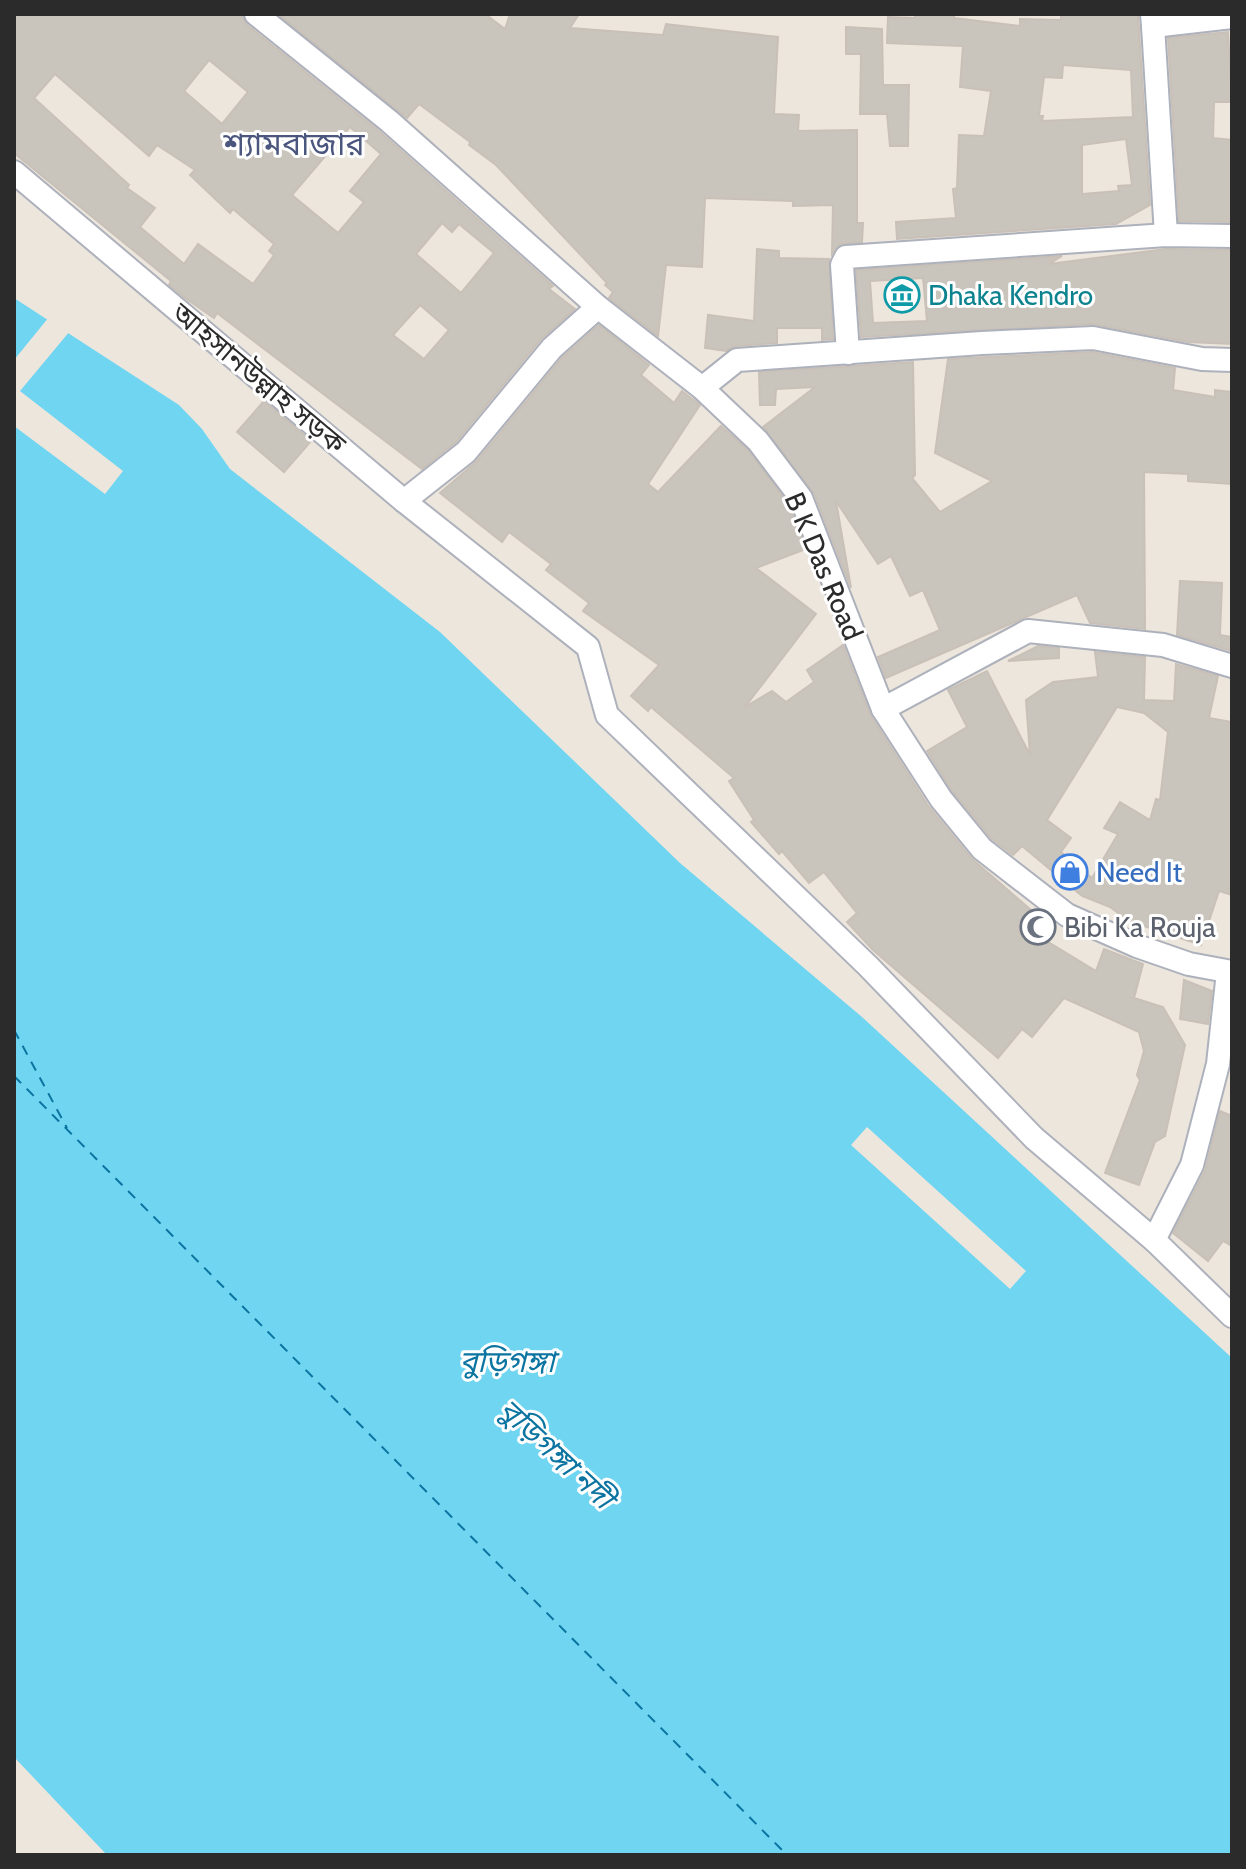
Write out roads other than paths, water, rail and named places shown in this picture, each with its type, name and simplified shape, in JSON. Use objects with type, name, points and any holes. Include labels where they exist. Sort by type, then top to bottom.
[{"type":"street","name":"B K Das Road","points":[[256,14],[389,121],[598,307],[702,388],[758,441],[801,498],[883,709],[941,799],[982,849],[1067,915],[1137,946],[1230,972]]},
{"type":"street","points":[[1166,235],[1153,20],[1232,17]]},
{"type":"street","name":"আহসানউল্লাহ সড়ক","points":[[14,172],[404,501],[508,580],[588,647],[607,715],[868,966],[1034,1138],[1154,1240],[1232,1316]]},
{"type":"street","points":[[848,353],[842,265],[846,257],[1166,235],[1232,236]]},
{"type":"street","points":[[404,501],[466,452],[552,348],[598,307]]},
{"type":"street","points":[[702,388],[737,360],[1093,338],[1202,359],[1232,360]]},
{"type":"street","points":[[883,709],[1028,631],[1163,645],[1232,666]]},
{"type":"street","points":[[1154,1240],[1192,1165],[1218,1064],[1230,972]]},
{"type":"water","name":"বুড়িগঙ্গা","points":[[14,298],[179,405],[202,429],[230,469],[440,632],[680,863],[862,1017],[1232,1358],[1232,1855],[107,1855],[14,1757]]},
{"type":"place","name":"Dhaka Kendro","points":[[902,295]]},
{"type":"place","name":"Need It","points":[[1070,872]]},
{"type":"place","name":"Bibi Ka Rouja","points":[[1038,927]]},
{"type":"district","name":"শ্যামবাজার","points":[[294,144]]},
{"type":"water label","name":"বুড়িগঙ্গা নদী","points":[[556,1454]]}]
